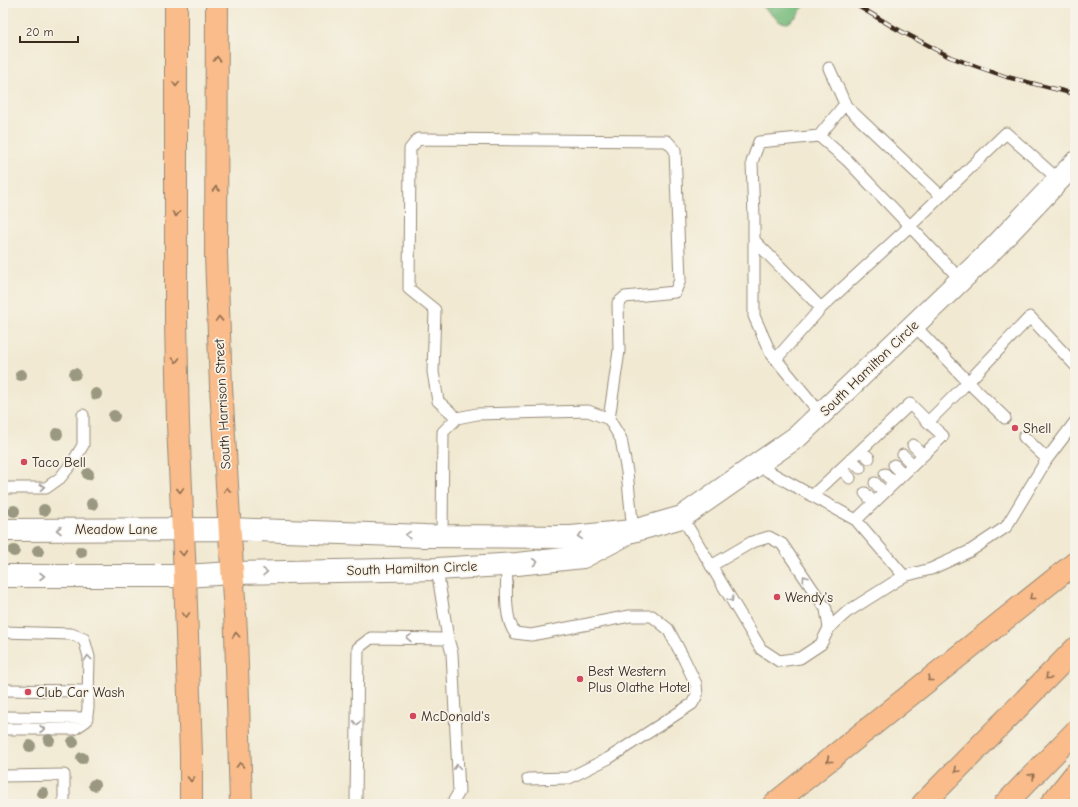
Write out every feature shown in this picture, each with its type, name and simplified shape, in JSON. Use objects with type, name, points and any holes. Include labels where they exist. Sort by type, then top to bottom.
[{"type":"highway","points":[[176,3],[176,321],[182,529],[191,754],[191,804]]},
{"type":"highway","name":"South Harrison Street","points":[[217,3],[216,256],[221,387],[240,720],[241,804]]},
{"type":"highway","points":[[774,804],[1075,563]]},
{"type":"highway","points":[[922,804],[1075,649]]},
{"type":"highway","points":[[1005,804],[1075,732]]},
{"type":"highway","points":[[1051,804],[1075,774]]},
{"type":"street","name":"South Hamilton Circle","points":[[229,529],[442,536],[572,537],[633,531],[682,517],[798,436],[991,251],[1070,171]]},
{"type":"street","name":"Meadow Lane","points":[[3,530],[229,529]]},
{"type":"street","name":"South Hamilton Circle","points":[[185,576],[232,573],[437,569],[507,565],[582,557],[633,531]]},
{"type":"street","points":[[3,576],[185,576]]},
{"type":"lane","points":[[829,68],[844,104],[941,196]]},
{"type":"lane","points":[[821,414],[770,352],[754,316],[752,162],[759,142],[819,136],[844,104]]},
{"type":"lane","points":[[776,359],[821,308],[910,226],[1006,133],[1070,171]]},
{"type":"lane","points":[[819,136],[847,160],[961,280]]},
{"type":"lane","points":[[457,418],[438,401],[433,372],[435,310],[409,289],[410,149],[418,139],[667,141],[675,150],[680,280],[674,292],[625,297],[618,303],[619,351],[609,419]]},
{"type":"lane","points":[[754,240],[821,308]]},
{"type":"lane","points":[[928,422],[1030,317],[1075,365]]},
{"type":"lane","points":[[914,325],[968,382],[1005,418]]},
{"type":"lane","points":[[812,496],[870,441],[884,436],[894,426],[910,404],[943,436],[856,520]]},
{"type":"lane","points":[[442,536],[443,432],[457,418],[477,414],[588,411],[609,419],[621,439],[627,472],[633,531]]},
{"type":"lane","points":[[3,488],[46,488],[60,478],[73,462],[83,445],[82,415]]},
{"type":"lane","points":[[682,517],[761,649],[779,661],[800,658],[821,644],[829,628],[847,612],[904,576],[931,569],[970,551],[1006,527],[1047,459],[1075,422]]},
{"type":"lane","points":[[1024,437],[1047,459]]},
{"type":"lane","points":[[870,441],[878,449]]},
{"type":"lane","points":[[913,445],[923,455]]},
{"type":"lane","points":[[861,450],[869,458]]},
{"type":"lane","points":[[904,455],[913,465]]},
{"type":"lane","points":[[851,459],[860,468]]},
{"type":"lane","points":[[894,464],[904,474]]},
{"type":"lane","points":[[756,465],[856,520],[904,576]]},
{"type":"lane","points":[[840,469],[850,478]]},
{"type":"lane","points":[[885,474],[894,483]]},
{"type":"lane","points":[[875,484],[884,493]]},
{"type":"lane","points":[[865,493],[874,503]]},
{"type":"lane","points":[[711,566],[752,542],[769,537],[782,544],[826,609],[829,628]]},
{"type":"lane","points":[[507,565],[508,611],[510,626],[515,633],[531,634],[630,616],[652,616],[668,629],[696,684],[697,695],[692,704],[609,758],[569,778],[528,778]]},
{"type":"lane","points":[[437,569],[448,639],[452,653],[459,792],[452,804]]},
{"type":"lane","points":[[3,632],[71,634],[84,639],[88,657],[88,697],[86,721],[74,729],[3,729]]},
{"type":"lane","points":[[357,804],[358,648],[371,638],[448,639]]},
{"type":"lane","points":[[3,690],[82,691],[88,697]]},
{"type":"lane","points":[[3,717],[86,718]]},
{"type":"lane","points":[[3,776],[64,775],[64,804]]},
{"type":"green space","points":[[759,3],[808,3],[796,17],[788,23],[780,22]]},
{"type":"railway","points":[[853,3],[895,28],[950,57],[1007,77],[1075,94]]},
{"type":"place","name":"Shell","points":[[1015,428]]},
{"type":"place","name":"Taco Bell","points":[[24,462]]},
{"type":"place","name":"Wendy's","points":[[777,597]]},
{"type":"place","name":"Best Western Plus Olathe Hotel","points":[[580,679]]},
{"type":"place","name":"Club Car Wash","points":[[28,692]]},
{"type":"place","name":"McDonald's","points":[[413,716]]}]
